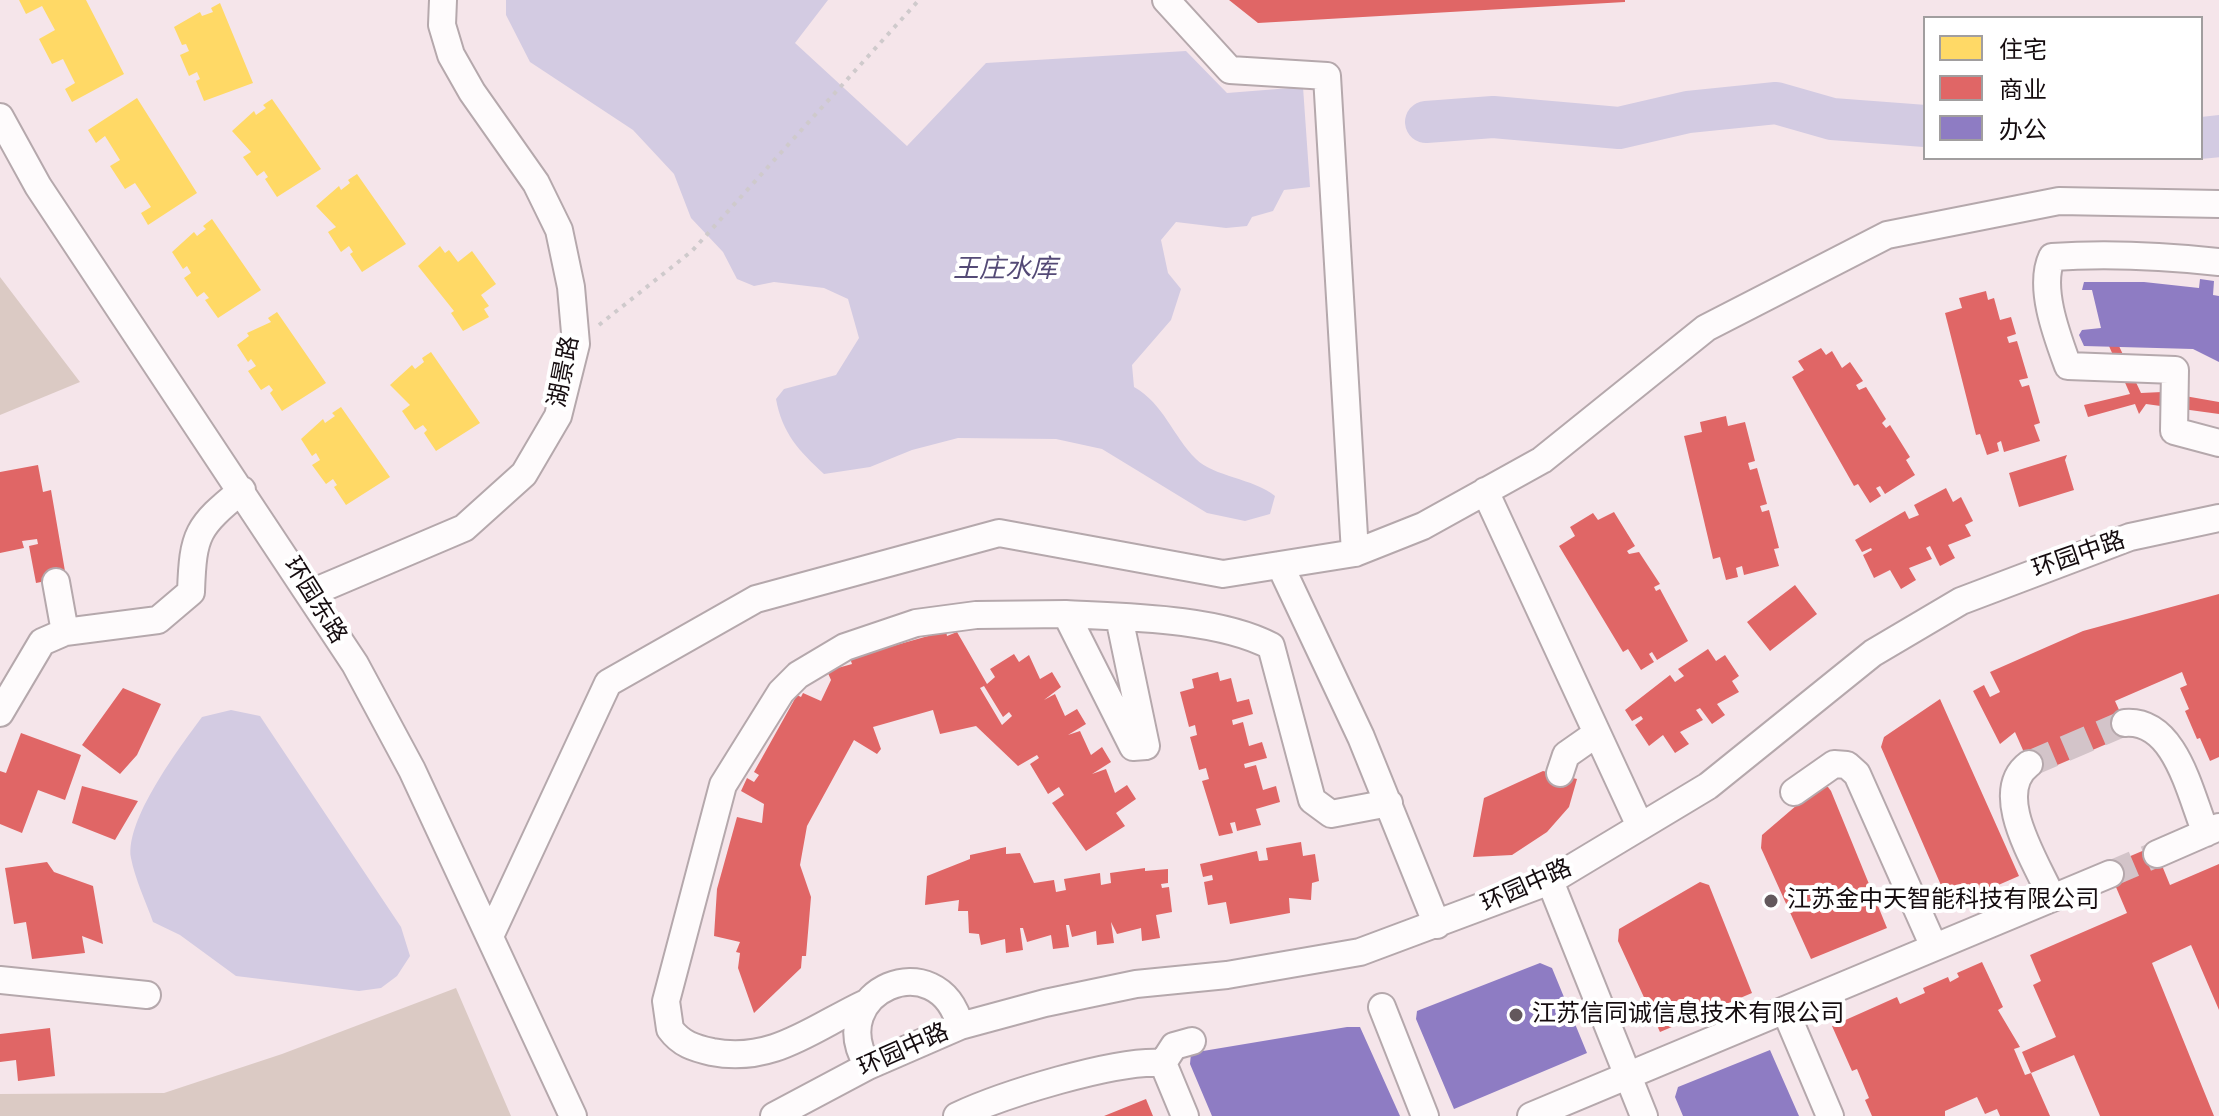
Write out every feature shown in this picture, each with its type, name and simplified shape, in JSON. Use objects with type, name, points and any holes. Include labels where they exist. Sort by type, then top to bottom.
[{"type":"street","name":"湖景路","points":[[311,593],[464,528],[524,474],[558,416],[576,344],[571,287],[559,230],[536,183],[472,92],[451,55],[442,25],[443,0]]},
{"type":"street","points":[[1166,0],[1230,70],[1327,76],[1355,553]]},
{"type":"street","name":"环园东路","points":[[0,117],[38,186],[311,593],[412,770],[491,934],[558,1091],[573,1116]]},
{"type":"street","points":[[491,934],[608,683],[756,599],[999,533],[1223,574],[1355,553],[1423,526],[1542,460],[1706,328],[1887,235],[2059,201],[2219,204]]},
{"type":"street","points":[[2219,262],[2174,257],[2077,255],[2052,257],[2046,269],[2056,330],[2068,366],[2175,370],[2174,431],[2219,443]]},
{"type":"street","points":[[0,713],[42,642],[65,632],[158,620],[191,592],[192,546],[201,528],[242,490]]},
{"type":"street","points":[[1485,491],[1640,826]]},
{"type":"street","name":"环园中路","points":[[774,1116],[868,1066],[960,1026],[1045,1003],[1136,984],[1227,975],[1360,952],[1550,881],[1708,786],[1873,653],[1961,601],[2130,537],[2219,518]]},
{"type":"street","points":[[1280,565],[1389,803],[1437,925]]},
{"type":"street","points":[[56,582],[65,632]]},
{"type":"street","points":[[1066,614],[1133,747],[1146,746],[1119,617]]},
{"type":"street","points":[[960,1026],[957,1014],[944,995],[923,983],[887,986],[866,1003],[789,1045],[753,1054],[702,1050],[682,1043],[670,1029],[666,1001],[723,785],[781,692],[798,675],[845,647],[916,623],[976,615],[1119,617],[1244,632],[1271,646],[1312,800],[1331,814],[1389,803]]},
{"type":"street","points":[[2125,723],[2153,728],[2169,745],[2213,830],[2157,854]]},
{"type":"street","points":[[1560,773],[1566,755],[1596,734]]},
{"type":"street","points":[[1794,792],[1834,764],[1847,765],[1857,774],[1934,947]]},
{"type":"street","points":[[2029,764],[2016,777],[2012,802],[2052,898]]},
{"type":"street","points":[[1531,1116],[2110,874]]},
{"type":"street","points":[[1550,881],[1644,1116]]},
{"type":"street","points":[[0,980],[147,995]]},
{"type":"street","points":[[866,1003],[857,1028],[861,1055],[868,1066]]},
{"type":"street","points":[[1382,1007],[1425,1116]]},
{"type":"street","points":[[1785,1010],[1830,1116]]},
{"type":"street","points":[[1163,1063],[1174,1046],[1192,1041]]},
{"type":"street","points":[[957,1116],[1021,1092],[1142,1061],[1163,1063]]},
{"type":"street","points":[[1163,1063],[1185,1116]]},
{"type":"path","points":[[576,344],[692,251],[919,0]]},
{"type":"shaded area","points":[[0,277],[80,382],[0,415]]},
{"type":"shaded area","points":[[456,988],[511,1116],[0,1116],[0,1094],[164,1093],[282,1054]]},
{"type":"water","name":"王庄水库","points":[[506,0],[828,0],[795,43],[907,146],[986,63],[1186,51],[1227,93],[1303,87],[1310,187],[1284,190],[1273,211],[1252,217],[1247,226],[1226,228],[1176,222],[1161,240],[1168,273],[1181,289],[1171,320],[1132,365],[1134,387],[1153,402],[1196,459],[1213,470],[1256,485],[1275,496],[1270,514],[1245,521],[1207,513],[1102,449],[1056,439],[958,438],[912,450],[870,467],[824,474],[793,441],[776,399],[784,389],[836,375],[859,338],[848,299],[824,288],[774,282],[754,286],[737,279],[723,252],[691,218],[674,174],[633,130],[530,62],[506,15]]},
{"type":"water","points":[[231,710],[260,716],[401,927],[410,956],[397,976],[381,988],[359,991],[236,976],[180,935],[153,922],[131,858],[136,824],[156,785],[202,717]]},
{"type":"building: 住宅","points":[[19,0],[86,0],[124,74],[72,102],[65,89],[75,83],[63,59],[52,64],[39,39],[55,30],[42,6],[26,14]]},
{"type":"building: 住宅","points":[[220,3],[253,83],[204,101],[196,81],[200,79],[197,72],[189,76],[180,55],[189,51],[186,44],[182,45],[174,27],[200,12],[202,16],[213,12],[211,8]]},
{"type":"building: 住宅","points":[[137,98],[197,193],[148,225],[141,213],[151,207],[135,183],[125,189],[110,166],[120,160],[105,136],[96,143],[88,130]]},
{"type":"building: 住宅","points":[[272,99],[321,169],[277,197],[265,179],[268,177],[264,171],[257,176],[243,157],[251,152],[232,131],[254,111],[256,115],[266,108],[263,105]]},
{"type":"building: 住宅","points":[[357,174],[406,244],[362,272],[350,254],[353,252],[349,246],[341,252],[328,232],[336,227],[316,206],[339,186],[341,190],[350,183],[348,180]]},
{"type":"building: 住宅","points":[[212,219],[261,290],[218,318],[205,300],[209,298],[204,292],[197,297],[184,278],[191,273],[187,266],[183,269],[172,252],[194,232],[197,236],[206,229],[203,226]]},
{"type":"building: 住宅","points":[[440,246],[445,253],[449,250],[458,262],[472,251],[496,284],[481,295],[489,306],[484,309],[489,317],[463,331],[451,313],[454,311],[418,266]]},
{"type":"building: 住宅","points":[[277,312],[326,383],[282,411],[270,393],[273,390],[269,385],[261,390],[248,371],[256,366],[251,359],[248,362],[237,345],[249,336],[247,333],[271,322],[268,318]]},
{"type":"building: 住宅","points":[[431,352],[480,423],[436,451],[424,433],[427,430],[423,425],[415,430],[402,411],[410,405],[390,385],[412,365],[415,369],[424,362],[422,358]]},
{"type":"building: 住宅","points":[[341,407],[390,477],[346,505],[334,487],[337,485],[333,479],[326,484],[312,465],[320,460],[316,453],[312,456],[301,439],[323,419],[325,423],[335,416],[332,413]]},
{"type":"building: 商业","points":[[1229,0],[1625,0],[1625,2],[1258,23]]},
{"type":"building: 商业","points":[[1986,291],[1988,300],[1994,298],[2000,320],[2011,317],[2016,334],[2007,337],[2009,343],[2017,341],[2028,378],[2019,380],[2022,387],[2029,385],[2040,423],[2034,425],[2040,441],[2004,452],[2001,441],[1997,443],[1999,451],[1987,455],[1980,434],[1976,435],[1945,313],[1962,308],[1959,298]]},
{"type":"building: 商业","points":[[2109,346],[2119,346],[2141,393],[2162,392],[2219,402],[2219,414],[2146,404],[2139,414],[2135,404],[2088,417],[2084,405],[2130,394]]},
{"type":"building: 商业","points":[[1821,348],[1826,355],[1832,351],[1842,368],[1850,362],[1863,381],[1856,385],[1859,390],[1866,387],[1886,419],[1882,423],[1886,428],[1890,425],[1910,457],[1906,460],[1915,475],[1885,494],[1880,486],[1876,488],[1881,496],[1870,503],[1858,484],[1854,486],[1792,377],[1804,370],[1798,361]]},
{"type":"building: 商业","points":[[1726,416],[1728,426],[1745,422],[1755,461],[1748,463],[1750,470],[1757,468],[1767,504],[1760,506],[1762,512],[1769,510],[1779,548],[1774,549],[1779,566],[1744,575],[1742,566],[1736,568],[1738,577],[1726,580],[1720,557],[1713,559],[1684,436],[1702,432],[1700,422]]},
{"type":"building: 商业","points":[[2067,455],[2065,460],[2074,490],[2019,507],[2009,473]]},
{"type":"building: 商业","points":[[38,465],[43,492],[51,490],[66,577],[36,583],[29,546],[38,544],[37,539],[22,541],[24,548],[0,553],[0,472]]},
{"type":"building: 商业","points":[[1946,488],[1953,502],[1961,497],[1973,521],[1965,525],[1971,536],[1948,545],[1955,558],[1940,566],[1930,546],[1926,548],[1932,559],[1909,568],[1916,580],[1901,589],[1890,570],[1874,578],[1863,555],[1871,548],[1862,552],[1855,540],[1905,511],[1909,519],[1919,515],[1914,505]]},
{"type":"building: 商业","points":[[1614,512],[1635,546],[1627,551],[1629,554],[1639,552],[1660,584],[1654,587],[1656,591],[1660,589],[1688,641],[1657,660],[1652,652],[1649,654],[1654,662],[1641,670],[1628,649],[1623,652],[1559,546],[1575,536],[1570,527],[1593,513],[1598,520]]},
{"type":"building: 商业","points":[[1795,585],[1817,614],[1770,651],[1747,622]]},
{"type":"building: 商业","points":[[2219,594],[2219,757],[2210,761],[2200,738],[2197,739],[2185,711],[2189,709],[2180,688],[2187,685],[2182,672],[2115,701],[2130,734],[2034,775],[2015,732],[2000,744],[1973,691],[1984,685],[1990,697],[2000,692],[1990,672],[2083,631]]},
{"type":"building: 商业","points":[[946,631],[947,636],[957,632],[987,684],[995,677],[990,669],[1014,654],[1019,662],[1029,655],[1040,679],[1052,672],[1061,687],[1044,700],[1055,694],[1065,716],[1077,709],[1086,724],[1068,735],[1080,731],[1091,755],[1102,747],[1111,762],[1092,774],[1106,769],[1115,793],[1127,785],[1136,799],[1116,813],[1125,826],[1086,851],[1052,803],[1064,795],[1059,787],[1048,794],[1030,764],[1039,758],[1037,755],[1018,766],[976,726],[940,734],[933,710],[873,727],[881,749],[877,754],[854,740],[807,826],[800,865],[811,897],[806,956],[802,956],[801,968],[754,1013],[738,968],[740,953],[736,952],[740,942],[714,936],[717,889],[737,817],[762,823],[764,804],[741,791],[747,778],[754,782],[759,775],[754,772],[797,695],[801,697],[803,693],[821,701],[831,680],[827,671],[852,664],[850,658]],"holes":[[[984,686],[1003,717],[1009,712],[1012,716],[1002,725],[980,688]]]},
{"type":"building: 商业","points":[[1708,649],[1716,661],[1725,655],[1739,676],[1732,681],[1739,692],[1717,704],[1725,715],[1712,724],[1700,708],[1696,710],[1703,720],[1680,732],[1689,744],[1675,753],[1663,735],[1649,746],[1635,725],[1643,719],[1641,716],[1632,721],[1625,710],[1670,675],[1675,682],[1684,676],[1678,669]]},
{"type":"building: 商业","points":[[1218,672],[1220,681],[1231,678],[1237,702],[1249,699],[1253,714],[1232,720],[1233,725],[1243,722],[1249,746],[1262,742],[1267,758],[1244,764],[1245,768],[1256,765],[1263,790],[1276,786],[1280,802],[1256,809],[1261,825],[1237,831],[1235,822],[1230,823],[1233,833],[1219,836],[1202,781],[1209,779],[1206,768],[1199,770],[1190,737],[1197,735],[1195,725],[1189,727],[1180,692],[1194,688],[1192,679]]},
{"type":"building: 商业","points":[[123,688],[161,704],[137,755],[120,774],[82,745]]},
{"type":"building: 商业","points":[[1940,699],[2019,876],[1950,906],[1881,747],[1884,737]]},
{"type":"building: 商业","points":[[21,733],[81,755],[65,800],[38,790],[22,833],[0,824],[0,771],[6,773]]},
{"type":"building: 商业","points":[[1543,771],[1577,779],[1569,807],[1547,832],[1512,855],[1473,857],[1484,798]]},
{"type":"building: 商业","points":[[82,786],[138,801],[115,840],[72,823]]},
{"type":"building: 商业","points":[[1818,787],[1828,787],[1831,791],[1887,928],[1811,959],[1761,848],[1762,835]]},
{"type":"building: 商业","points":[[1301,842],[1303,856],[1315,854],[1319,881],[1312,883],[1311,900],[1289,898],[1290,913],[1230,924],[1226,902],[1208,905],[1204,882],[1213,880],[1212,875],[1203,877],[1200,864],[1257,851],[1259,861],[1268,860],[1266,848]]},
{"type":"building: 商业","points":[[2154,846],[2170,885],[2219,864],[2219,1010],[2191,945],[2152,963],[2214,1116],[2100,1116],[2074,1055],[2031,1073],[2022,1052],[2056,1037],[2033,985],[2041,981],[2030,955],[2127,913],[2107,866]]},
{"type":"building: 商业","points":[[1006,847],[1006,854],[1020,853],[1034,883],[1054,880],[1056,892],[1066,890],[1064,879],[1100,873],[1101,885],[1111,883],[1110,873],[1145,868],[1145,871],[1168,869],[1168,883],[1161,884],[1162,888],[1169,887],[1172,912],[1156,915],[1160,938],[1142,941],[1141,928],[1117,934],[1111,922],[1114,943],[1097,945],[1096,931],[1072,937],[1069,925],[1066,925],[1069,947],[1053,949],[1051,935],[1027,942],[1023,928],[1020,928],[1023,950],[1006,953],[1005,939],[981,945],[979,934],[969,933],[968,911],[958,911],[959,900],[925,905],[927,876],[970,859],[970,855]]},
{"type":"building: 商业","points":[[47,862],[54,872],[93,886],[103,944],[82,936],[85,953],[32,959],[26,922],[14,924],[5,868]]},
{"type":"building: 商业","points":[[1700,882],[1709,885],[1752,993],[1660,1032],[1618,941],[1619,929]]},
{"type":"building: 商业","points":[[1982,962],[2003,1007],[1998,1010],[2020,1047],[2014,1049],[2025,1075],[2031,1073],[2050,1116],[2000,1116],[1997,1109],[1985,1114],[1977,1097],[1945,1111],[1945,1116],[1872,1116],[1865,1100],[1869,1098],[1857,1069],[1852,1071],[1832,1026],[1897,997],[1900,1004],[1925,993],[1923,988],[1948,977],[1950,982],[1959,977],[1957,973]]},
{"type":"building: 商业","points":[[50,1028],[55,1076],[18,1081],[16,1060],[0,1062],[0,1034]]},
{"type":"building: 商业","points":[[1146,1099],[1153,1116],[1104,1116]]},
{"type":"building: 办公","points":[[2200,279],[2214,281],[2213,295],[2219,296],[2219,362],[2193,349],[2084,346],[2079,335],[2082,330],[2101,328],[2092,290],[2082,290],[2084,282],[2144,282],[2199,288]]},
{"type":"building: 办公","points":[[1540,963],[1552,968],[1587,1053],[1454,1109],[1416,1019],[1417,1011]]},
{"type":"building: 办公","points":[[1360,1027],[1400,1116],[1212,1116],[1190,1064],[1191,1053]]},
{"type":"building: 办公","points":[[1770,1050],[1799,1116],[1683,1116],[1675,1097],[1678,1087]]},
{"type":"waterway","points":[[1426,122],[1493,117],[1619,128],[1688,112],[1776,103],[1832,119],[1923,126]]},
{"type":"waterway","points":[[2203,138],[2219,136]]},
{"type":"tunnel","points":[[2029,764],[2125,723]]},
{"type":"tunnel","points":[[2110,874],[2157,854]]},
{"type":"place","name":"江苏金中天智能科技有限公司","points":[[1771,901]]},
{"type":"place","name":"江苏信同诚信息技术有限公司","points":[[1516,1015]]}]
